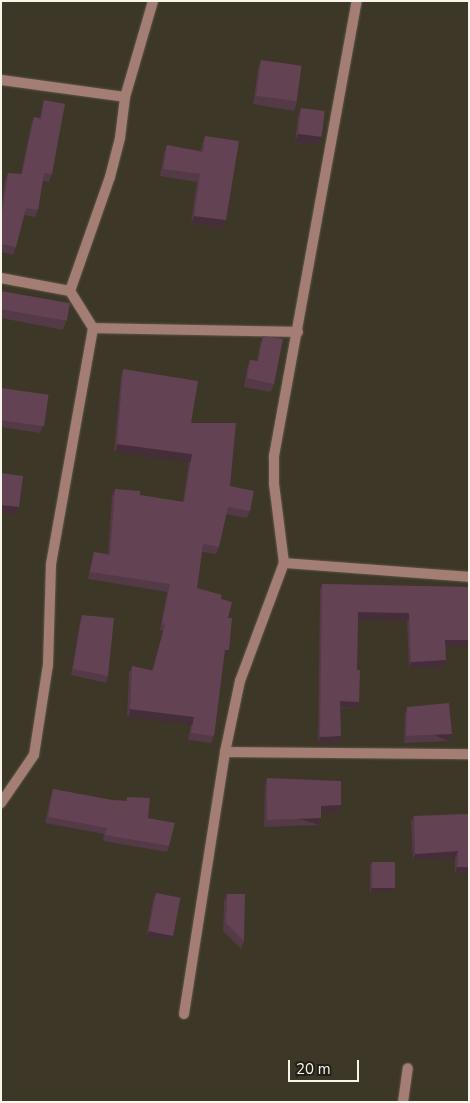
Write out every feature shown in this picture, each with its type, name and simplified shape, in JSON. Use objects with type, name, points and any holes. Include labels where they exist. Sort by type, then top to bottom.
[{"type":"street","points":[[70,292],[110,177],[120,138],[125,97],[153,1]]},
{"type":"street","points":[[184,1014],[225,752],[240,681],[284,563],[274,484],[274,456],[357,1]]},
{"type":"street","points":[[1,80],[125,97]]},
{"type":"street","points":[[1,278],[70,292],[93,328],[51,564],[48,665],[34,755],[1,803]]},
{"type":"street","points":[[93,328],[298,332]]},
{"type":"street","points":[[284,563],[469,577]]},
{"type":"street","points":[[225,752],[469,754]]},
{"type":"street","points":[[403,1102],[408,1068]]},
{"type":"building","points":[[261,60],[302,66],[297,101],[256,96]]},
{"type":"building","points":[[44,100],[65,104],[52,174],[44,173],[38,210],[26,208],[16,247],[1,244],[1,220],[8,173],[22,174],[34,117],[41,119]]},
{"type":"building","points":[[301,108],[325,111],[322,137],[298,134]]},
{"type":"building","points":[[205,136],[239,141],[226,220],[194,216],[200,174],[163,169],[167,145],[203,152]]},
{"type":"building","points":[[1,291],[70,303],[67,321],[1,309]]},
{"type":"building","points":[[263,336],[283,339],[274,384],[247,378],[250,360],[258,361]]},
{"type":"building","points":[[123,369],[198,381],[191,423],[236,423],[230,486],[254,491],[250,511],[228,507],[219,547],[203,544],[197,588],[222,595],[221,599],[232,602],[228,618],[232,618],[229,650],[225,650],[214,736],[191,733],[194,717],[130,709],[132,666],[153,671],[165,624],[162,623],[170,584],[90,572],[94,552],[110,555],[115,489],[140,491],[140,495],[184,502],[192,454],[117,444]]},
{"type":"building","points":[[1,388],[49,395],[44,426],[1,420]]},
{"type":"building","points":[[1,473],[23,476],[19,507],[1,505]]},
{"type":"building","points":[[322,584],[469,587],[469,640],[445,640],[446,660],[411,662],[409,613],[358,612],[357,670],[360,670],[359,702],[340,701],[341,736],[320,737]]},
{"type":"building","points":[[82,615],[114,618],[108,676],[73,669]]},
{"type":"building","points":[[449,703],[452,734],[406,736],[407,707]]},
{"type":"building","points":[[267,778],[341,781],[341,805],[321,806],[321,818],[267,820]]},
{"type":"building","points":[[53,789],[112,800],[127,801],[127,797],[150,798],[148,818],[175,823],[169,846],[105,835],[107,828],[48,817]]},
{"type":"building","points":[[469,814],[469,867],[457,867],[458,851],[415,854],[414,816]]},
{"type":"building","points":[[372,862],[395,862],[395,888],[372,888]]},
{"type":"building","points":[[156,893],[181,898],[173,936],[149,931]]},
{"type":"building","points":[[227,894],[245,894],[244,941],[226,923]]}]
